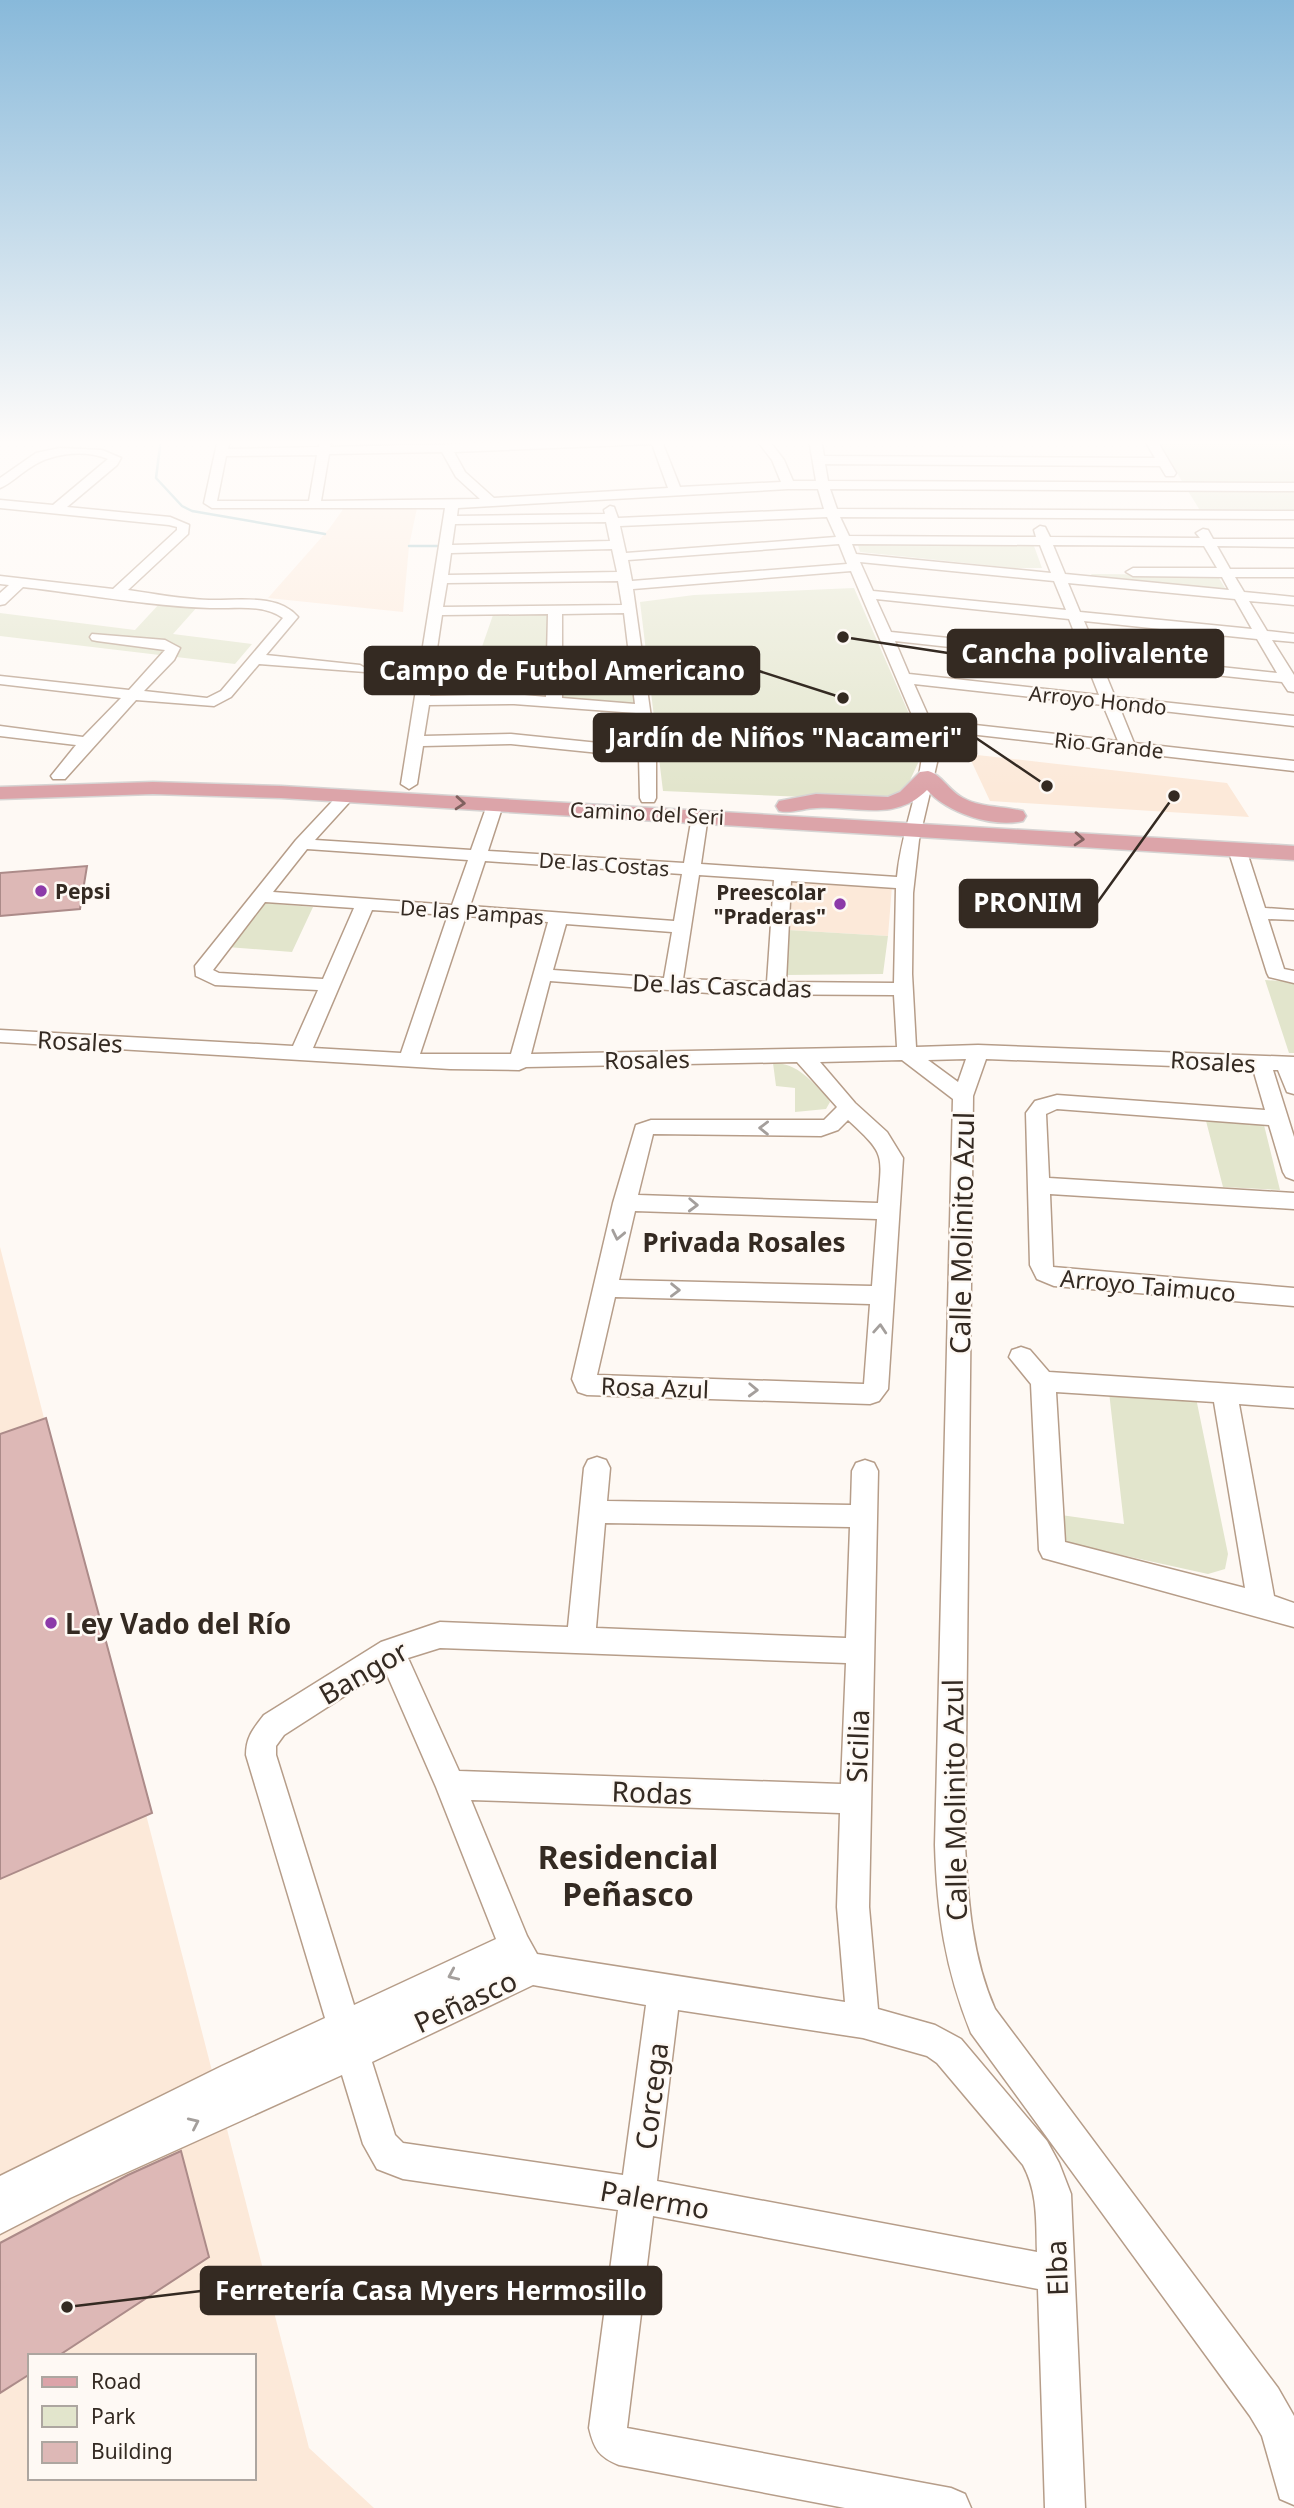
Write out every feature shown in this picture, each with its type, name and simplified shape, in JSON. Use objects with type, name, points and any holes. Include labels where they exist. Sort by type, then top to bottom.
[{"type":"main road","name":"Camino del Seri","points":[[0,778],[285,777],[409,784],[787,806],[915,821],[1294,853]]},
{"type":"main road","points":[[787,806],[816,801],[891,804],[908,797],[928,777],[939,793],[962,807],[987,813],[1055,821]]},
{"type":"main road","name":"Camino del Seri","points":[[0,793],[153,788],[700,816],[1055,821],[1294,836]]},
{"type":"street","points":[[0,580],[121,589],[157,556]]},
{"type":"street","points":[[409,784],[444,556]]},
{"type":"street","points":[[621,556],[631,609],[648,753],[648,798]]},
{"type":"street","points":[[850,556],[931,741],[932,756],[915,821],[906,883],[903,989],[907,1054]]},
{"type":"street","points":[[1051,556],[1128,747]]},
{"type":"street","points":[[1217,556],[1292,682]]},
{"type":"street","points":[[440,579],[626,580],[853,562],[1059,574],[1294,601]]},
{"type":"street","points":[[0,571],[210,604],[234,603],[281,610],[291,617],[226,694],[217,700],[198,703],[0,680]]},
{"type":"street","points":[[1059,574],[1294,572]]},
{"type":"street","points":[[0,601],[19,583]]},
{"type":"street","points":[[865,594],[1294,638]]},
{"type":"street","points":[[436,611],[631,609]]},
{"type":"street","points":[[555,610],[555,701]]},
{"type":"street","points":[[59,776],[87,742],[169,657],[173,648],[165,644],[97,636]]},
{"type":"street","points":[[884,636],[1292,682]]},
{"type":"street","points":[[257,659],[360,669]]},
{"type":"street","name":"Arroyo Hondo","points":[[903,678],[1294,722]]},
{"type":"street","points":[[423,701],[555,701],[643,709]]},
{"type":"street","name":"Rio Grande","points":[[924,724],[1294,766]]},
{"type":"street","points":[[0,731],[87,742]]},
{"type":"street","points":[[416,741],[511,739],[648,753]]},
{"type":"street","points":[[330,985],[215,979],[203,972],[204,965],[302,844],[347,796]]},
{"type":"street","points":[[408,1060],[495,805]]},
{"type":"street","points":[[673,984],[700,816]]},
{"type":"street","name":"De las Costas","points":[[302,844],[906,883]]},
{"type":"street","points":[[1237,849],[1276,973],[1287,976]]},
{"type":"street","points":[[776,988],[783,875]]},
{"type":"street","name":"De las Pampas","points":[[260,896],[684,927]]},
{"type":"street","points":[[300,1054],[365,904]]},
{"type":"street","points":[[1257,913],[1294,915]]},
{"type":"street","points":[[519,1063],[558,918]]},
{"type":"street","name":"De las Cascadas","points":[[542,975],[776,988],[903,989]]},
{"type":"street","name":"Rosales","points":[[0,1036],[408,1060],[519,1063],[978,1052],[1290,1064]]},
{"type":"street","name":"Calle Molinito Azul","points":[[978,1052],[963,1096],[950,1845],[958,1950],[968,1987],[983,2021],[1264,2402],[1280,2429],[1294,2485]]},
{"type":"street","name":"Calle Molinito Azul","points":[[907,1054],[963,1096]]},
{"type":"street","points":[[606,1288],[882,1295],[892,1158],[880,1137],[848,1108],[833,1087],[802,1055]]},
{"type":"street","points":[[1261,1063],[1294,1172]]},
{"type":"street","points":[[1290,1064],[1294,1087]]},
{"type":"street","name":"Arroyo Taimuco","points":[[1277,1118],[1049,1104],[1042,1106],[1036,1113],[1041,1265],[1049,1276],[1290,1300]]},
{"type":"street","name":"Rosa Azul","points":[[848,1108],[831,1125],[821,1129],[651,1127],[640,1133],[584,1379],[587,1385],[870,1394],[877,1387],[882,1295]]},
{"type":"street","points":[[1037,1185],[1294,1201]]},
{"type":"street","points":[[624,1203],[888,1211]]},
{"type":"street","points":[[1021,1356],[1043,1381],[1049,1557],[1262,1605],[1294,1615]]},
{"type":"street","points":[[1043,1381],[1294,1398]]},
{"type":"street","points":[[1225,1394],[1262,1605]]},
{"type":"street","points":[[580,1639],[597,1468]]},
{"type":"street","name":"Sicilia","points":[[863,2021],[853,1907],[865,1471]]},
{"type":"street","points":[[593,1512],[865,1516]]},
{"type":"street","name":"Bangor","points":[[350,2040],[289,1852],[261,1755],[261,1742],[274,1725],[391,1651],[440,1635],[861,1651]]},
{"type":"street","points":[[391,1651],[523,1958]]},
{"type":"street","name":"Rodas","points":[[450,1784],[855,1799]]},
{"type":"street","name":"Peñasco","points":[[0,2195],[57,2177],[523,1958],[664,1992],[863,2021],[935,2042],[958,2059]]},
{"type":"street","name":"Corcega","points":[[664,1992],[608,2428],[611,2440],[619,2446],[951,2508]]},
{"type":"street","name":"Palermo","points":[[350,2040],[380,2144],[389,2157],[639,2195],[1056,2274]]},
{"type":"street","name":"Elba","points":[[958,2059],[1035,2153],[1047,2175],[1053,2194],[1065,2508]]},
{"type":"street","name":"Peñasco","points":[[0,2216],[57,2177]]},
{"type":"shaded area","points":[[305,556],[408,556],[403,612],[268,598]]},
{"type":"shaded area","points":[[968,754],[1227,783],[1249,817],[990,801]]},
{"type":"shaded area","name":"Preescolar \"Praderas\"","points":[[792,880],[892,886],[888,936],[788,930]]},
{"type":"shaded area","points":[[0,1247],[309,2448],[374,2508],[0,2508]]},
{"type":"green space","points":[[899,556],[1038,556],[1042,568],[1014,568]]},
{"type":"green space","points":[[1217,575],[1227,591],[1089,576]]},
{"type":"green space","points":[[854,588],[920,739],[919,761],[905,791],[879,800],[663,791],[640,602],[694,595]]},
{"type":"green space","points":[[161,602],[198,606],[173,634],[252,644],[235,664],[0,636],[0,613],[135,630]]},
{"type":"green space","points":[[493,615],[548,615],[550,680],[636,686],[639,706],[436,697],[446,665],[476,664]]},
{"type":"green space","points":[[263,903],[313,907],[292,952],[227,947]]},
{"type":"green space","points":[[788,930],[888,936],[883,974],[786,975]]},
{"type":"green space","points":[[1265,980],[1294,982],[1294,1053],[1289,1053]]},
{"type":"green space","points":[[773,1063],[790,1066],[810,1079],[828,1098],[830,1102],[826,1109],[795,1112],[795,1088],[776,1086]]},
{"type":"green space","points":[[1205,1117],[1256,1120],[1264,1125],[1280,1190],[1223,1187]]},
{"type":"green space","points":[[1109,1392],[1196,1398],[1228,1554],[1225,1569],[1208,1574],[1058,1541],[1054,1514],[1124,1524]]},
{"type":"building","name":"Pepsi","points":[[87,866],[80,909],[0,916],[0,873]]},
{"type":"building","name":"Ley Vado del Río","points":[[46,1418],[152,1813],[0,1879],[0,1434]]},
{"type":"building","points":[[181,2151],[209,2257],[61,2354],[28,2354],[28,2375],[0,2393],[0,2243],[128,2175]]},
{"type":"place","name":"Cancha polivalente","points":[[843,637]]},
{"type":"place","name":"Campo de Futbol Americano","points":[[843,698]]},
{"type":"place","name":"Jardín de Niños \"Nacameri\"","points":[[1047,786]]},
{"type":"place","name":"PRONIM","points":[[1174,796]]},
{"type":"place","name":"Pepsi","points":[[41,891]]},
{"type":"place","name":"Preescolar \"Praderas\"","points":[[840,904]]},
{"type":"place","name":"Ley Vado del Río","points":[[51,1623]]},
{"type":"place","name":"Ferretería Casa Myers Hermosillo","points":[[67,2307]]},
{"type":"district","name":"Privada Rosales","points":[[744,1242]]},
{"type":"district","name":"Residencial Peñasco","points":[[628,1874]]}]
